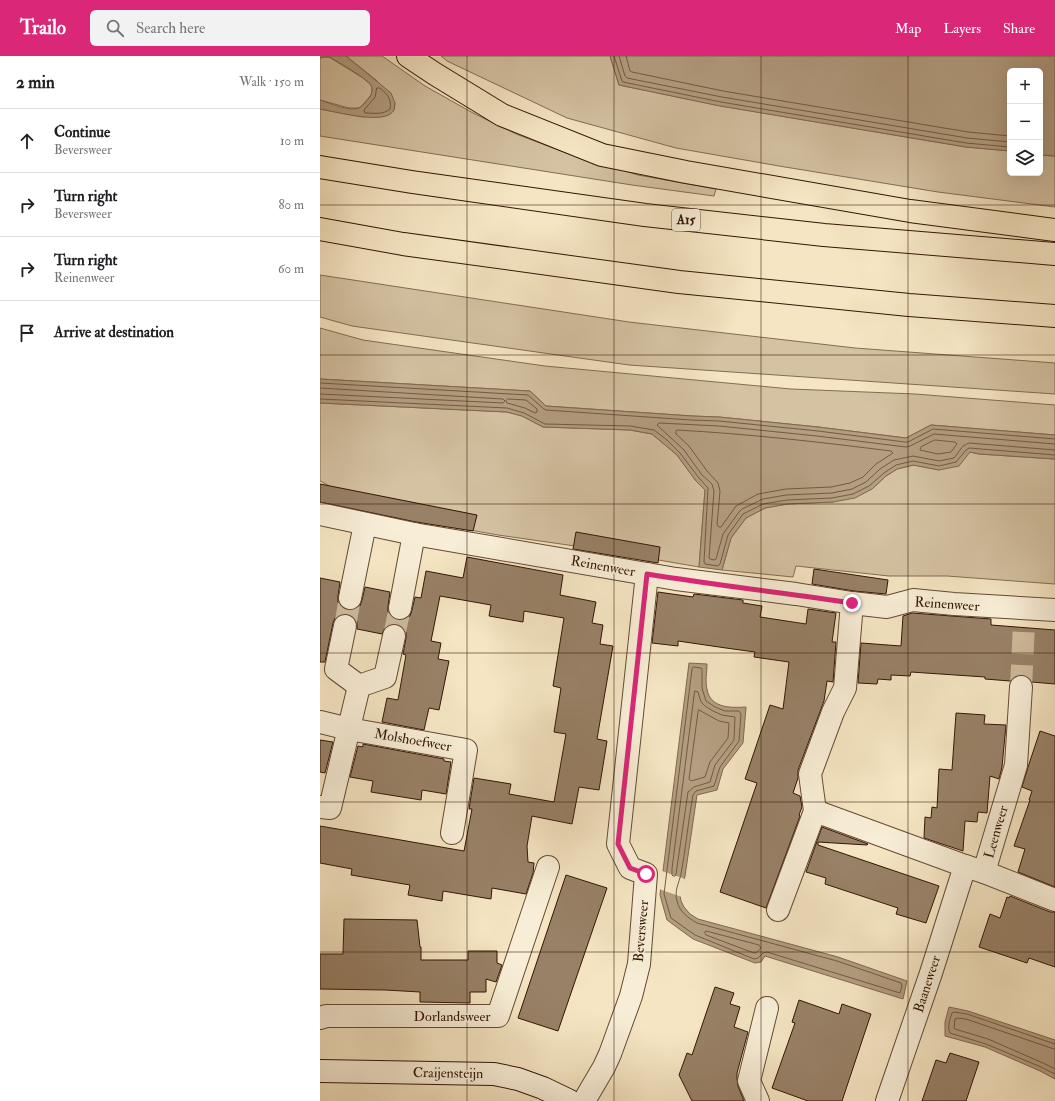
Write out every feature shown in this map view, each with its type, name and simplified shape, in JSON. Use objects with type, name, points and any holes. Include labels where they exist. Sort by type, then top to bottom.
[{"type":"highway","points":[[408,56],[502,115],[602,155],[686,172],[910,211],[1055,230]]},
{"type":"highway","name":"A15","points":[[320,167],[412,182],[645,215],[824,235],[1055,254]]},
{"type":"highway","points":[[320,229],[403,244],[679,282],[909,305],[1055,316]]},
{"type":"street","name":"Reinenweer","points":[[320,514],[414,534],[676,579],[796,594],[887,608],[912,600],[1025,617],[1055,610]]},
{"type":"street","points":[[350,598],[365,524]]},
{"type":"street","points":[[400,608],[414,534]]},
{"type":"street","name":"Beversweer","points":[[584,1101],[610,1054],[631,996],[639,964],[646,874],[630,868],[618,844],[647,574]]},
{"type":"street","points":[[778,910],[815,811],[810,774],[833,712],[845,688],[852,603]]},
{"type":"street","points":[[345,626],[336,669],[359,686]]},
{"type":"street","points":[[359,686],[385,677],[394,636]]},
{"type":"street","points":[[325,808],[349,729],[359,686]]},
{"type":"street","name":"Leenweer","points":[[815,811],[974,869],[1016,765],[1021,686]]},
{"type":"street","name":"Molshoefweer","points":[[320,722],[349,729],[466,750],[452,832]]},
{"type":"street","name":"Dorlandsweer","points":[[320,1018],[326,1016],[498,1016],[548,867]]},
{"type":"street","points":[[974,869],[1055,900]]},
{"type":"street","name":"Baaneweer","points":[[887,1101],[932,973],[974,869]]},
{"type":"street","points":[[758,1101],[749,1081],[767,1008]]},
{"type":"street","name":"Craijensteijn","points":[[320,1071],[494,1074],[518,1079],[544,1088],[570,1101]]},
{"type":"shaded area","points":[[346,56],[382,56],[425,86],[473,113],[516,134],[569,154],[638,175],[716,189],[714,196],[632,185],[320,136],[320,109],[363,117],[394,110],[395,103],[376,80]]},
{"type":"shaded area","points":[[441,56],[610,56],[619,85],[721,106],[966,147],[1007,151],[1007,176],[1043,176],[1043,155],[1055,156],[1055,207],[938,192],[676,148],[567,118],[447,61]]},
{"type":"shaded area","points":[[321,57],[329,57],[370,84],[372,88],[371,95],[361,107],[349,108],[320,100]]},
{"type":"shaded area","points":[[320,275],[629,322],[855,348],[1055,363],[1055,394],[629,365],[352,326],[320,317]]},
{"type":"shaded area","points":[[320,328],[363,340],[545,366],[791,389],[915,394],[1055,405],[1055,435],[931,425],[906,438],[719,417],[546,406],[530,391],[320,379]]},
{"type":"shaded area","points":[[320,403],[507,412],[522,416],[543,427],[630,430],[652,434],[677,455],[696,481],[705,490],[699,567],[589,548],[498,535],[386,515],[320,481]]},
{"type":"shaded area","points":[[970,452],[979,454],[1055,459],[1055,584],[947,576],[889,576],[796,566],[793,577],[722,570],[731,538],[746,518],[765,508],[787,504],[833,502],[872,489],[886,476],[897,469],[914,465],[939,470]]},
{"type":"water","points":[[320,56],[346,56],[391,93],[395,103],[394,110],[386,116],[372,117],[353,116],[320,109],[320,100],[345,108],[359,108],[370,97],[372,90],[371,85],[368,82],[352,70],[330,57],[320,58]]},
{"type":"water","points":[[610,56],[1055,56],[1055,156],[1043,155],[1043,68],[1007,68],[1007,151],[966,147],[720,106],[619,85]]},
{"type":"water","points":[[320,379],[530,391],[546,406],[719,417],[906,438],[931,425],[1055,435],[1055,459],[979,454],[970,452],[959,466],[939,470],[913,465],[897,469],[886,476],[872,489],[855,498],[833,502],[787,504],[765,508],[746,518],[731,538],[722,570],[699,567],[705,490],[696,481],[677,455],[652,434],[630,430],[543,427],[522,416],[507,412],[320,403]]},
{"type":"water","points":[[689,663],[707,664],[706,686],[712,700],[722,706],[746,707],[743,743],[723,769],[717,790],[697,795],[685,876],[680,895],[684,907],[690,914],[698,919],[838,957],[907,981],[903,999],[765,956],[761,962],[755,963],[693,939],[667,920],[660,895]]},
{"type":"water","points":[[949,1007],[968,1011],[1055,1040],[1055,1079],[985,1047],[945,1036],[945,1022]]},
{"type":"pier","points":[[662,871],[685,879],[682,897],[659,889]]},
{"type":"building","points":[[320,484],[477,515],[473,531],[416,522],[320,502]]},
{"type":"building","points":[[576,532],[660,547],[658,563],[573,549]]},
{"type":"building","points":[[467,557],[563,575],[560,595],[596,602],[592,623],[603,625],[600,644],[613,646],[597,739],[607,741],[599,790],[579,787],[572,824],[532,816],[527,846],[528,862],[534,863],[533,873],[526,894],[492,888],[491,899],[443,891],[442,901],[408,895],[410,885],[351,875],[352,869],[320,863],[320,826],[464,851],[472,809],[469,809],[474,778],[511,784],[509,794],[554,802],[566,734],[554,732],[561,688],[553,686],[564,618],[524,611],[523,622],[489,616],[491,605],[440,596],[431,641],[441,643],[438,659],[449,661],[439,710],[429,708],[424,730],[382,722],[387,698],[398,700],[406,655],[403,654],[406,632],[402,627],[396,624],[390,624],[385,628],[382,634],[357,629],[357,622],[353,616],[341,614],[335,618],[333,623],[325,662],[320,662],[320,578],[340,582],[338,602],[342,608],[348,610],[354,610],[360,606],[365,587],[390,592],[388,612],[392,618],[404,620],[410,616],[415,597],[421,598],[426,571],[463,578]]},
{"type":"building","points":[[814,569],[888,580],[886,594],[854,591],[812,584]]},
{"type":"building","points":[[658,592],[693,597],[694,594],[743,600],[743,603],[762,606],[760,617],[806,624],[808,609],[836,613],[832,642],[836,642],[833,682],[827,681],[824,701],[798,770],[798,778],[793,793],[800,796],[802,807],[800,816],[766,908],[720,892],[757,783],[745,779],[770,705],[783,709],[789,662],[754,657],[755,652],[678,641],[678,646],[652,643]]},
{"type":"building","points":[[912,613],[991,619],[991,625],[1055,630],[1055,684],[1032,682],[1028,677],[1022,675],[1015,676],[1010,681],[985,679],[985,677],[911,672],[910,676],[891,675],[891,680],[878,679],[877,684],[858,683],[861,643],[901,646],[903,616]]},
{"type":"building","points":[[956,713],[985,715],[984,724],[1006,725],[1002,767],[999,779],[990,776],[987,813],[978,812],[977,822],[965,821],[963,851],[924,838],[925,817],[931,818],[932,807],[937,808],[939,769],[952,770]]},
{"type":"building","points":[[1040,731],[1055,736],[1055,887],[1018,872],[1025,849],[1014,846],[1030,800],[1032,791],[1022,787]]},
{"type":"building","points":[[320,740],[333,742],[325,773],[320,772]]},
{"type":"building","points":[[363,744],[444,759],[444,761],[451,762],[446,794],[422,790],[421,800],[371,792],[373,781],[350,777],[358,746],[363,747]]},
{"type":"building","points":[[822,827],[868,844],[818,842],[818,845],[939,886],[926,923],[896,914],[898,908],[825,884],[826,878],[806,872]]},
{"type":"building","points":[[566,875],[607,888],[558,1031],[518,1018]]},
{"type":"building","points":[[1010,896],[1050,912],[1055,912],[1055,967],[1029,958],[1027,963],[979,947],[990,914],[1000,918],[1007,897],[1009,898]]},
{"type":"building","points":[[344,919],[417,920],[421,947],[421,960],[468,960],[468,951],[497,951],[497,963],[502,965],[496,982],[486,979],[486,992],[470,992],[470,1003],[420,1002],[420,992],[320,989],[320,954],[343,954]]},
{"type":"building","points":[[715,987],[734,993],[730,1004],[740,1007],[734,1027],[748,1032],[737,1073],[738,1086],[744,1101],[692,1101],[679,1075],[687,1053],[692,1055]]},
{"type":"building","points":[[799,1000],[839,1014],[842,1004],[871,1014],[842,1101],[808,1101],[772,1088],[795,1023],[792,1022]]},
{"type":"building","points":[[950,1053],[979,1062],[966,1101],[922,1101],[936,1060],[946,1063]]},
{"type":"tunnel","points":[[345,626],[350,598]]},
{"type":"tunnel","points":[[394,636],[400,608]]},
{"type":"tunnel","points":[[1021,687],[1024,625]]},
{"type":"route","points":[[646,874],[630,868],[618,844],[647,574],[852,603]]}]
